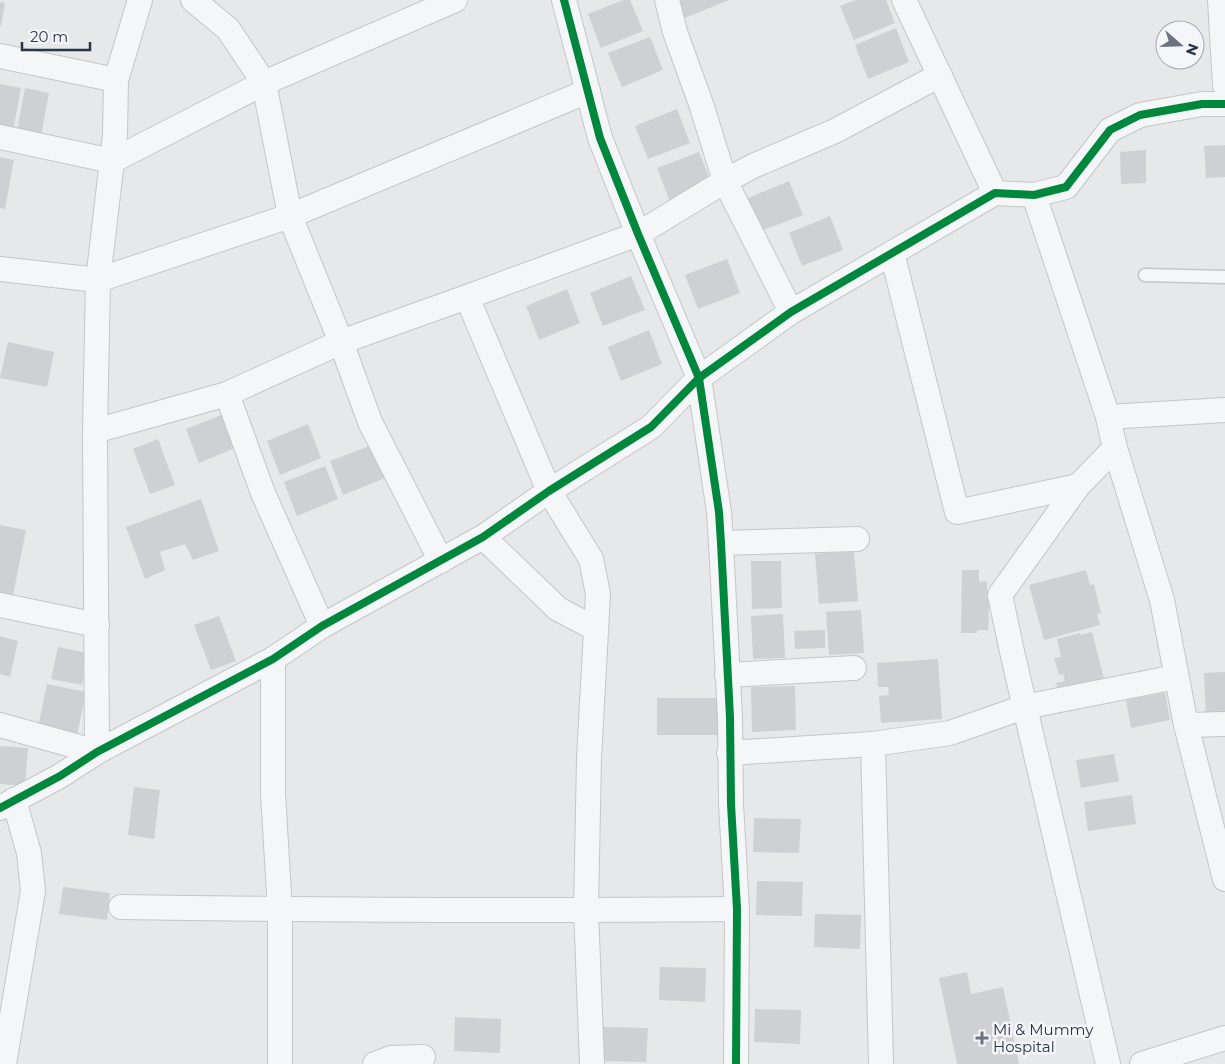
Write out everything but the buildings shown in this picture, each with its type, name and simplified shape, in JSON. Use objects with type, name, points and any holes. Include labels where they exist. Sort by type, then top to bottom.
[{"type":"street","points":[[97,752],[95,431],[98,280],[115,135],[116,80],[140,0]]},
{"type":"street","points":[[193,0],[228,28],[264,83],[290,216],[341,342],[370,422],[441,561]]},
{"type":"street","points":[[0,137],[112,161],[264,83],[455,0]]},
{"type":"street","points":[[564,0],[600,138],[699,378],[719,512],[721,543],[737,909],[736,1064]]},
{"type":"street","points":[[667,0],[675,32],[701,104],[725,181],[792,312]]},
{"type":"street","points":[[904,0],[995,193]]},
{"type":"street","points":[[1220,0],[1225,86]]},
{"type":"street","points":[[0,56],[116,80]]},
{"type":"street","points":[[95,431],[227,394],[341,342],[638,234],[753,166],[835,131],[940,75]]},
{"type":"street","points":[[0,269],[98,280],[290,216],[588,91]]},
{"type":"street","points":[[4,1064],[10,982],[34,891],[29,853],[7,804],[60,776],[97,752],[273,659],[322,626],[483,537],[549,491],[651,427],[699,378],[792,312],[995,193],[1034,194],[1066,187],[1110,130],[1140,115],[1202,104],[1225,104]]},
{"type":"street","points":[[1034,194],[1108,417],[1115,448],[1162,600],[1186,725],[1225,879]]},
{"type":"street","points":[[892,253],[957,512],[1078,486]]},
{"type":"street","points":[[467,297],[549,491],[591,559],[598,594],[589,758],[586,910],[592,1064]]},
{"type":"street","points":[[227,394],[263,493],[322,626]]},
{"type":"street","points":[[1108,417],[1225,410]]},
{"type":"street","points":[[1108,1064],[1024,707],[1000,595],[1078,486],[1115,448]]},
{"type":"street","points":[[483,537],[558,609],[596,629]]},
{"type":"street","points":[[721,543],[856,539]]},
{"type":"street","points":[[0,605],[97,625]]},
{"type":"street","points":[[273,659],[273,794],[280,910],[280,1064]]},
{"type":"street","points":[[728,675],[854,668]]},
{"type":"street","points":[[729,753],[874,744],[950,734],[1024,707],[1176,677]]},
{"type":"street","points":[[1186,725],[1225,724]]},
{"type":"street","points":[[0,725],[97,752]]},
{"type":"street","points":[[874,744],[881,1064]]},
{"type":"street","points":[[120,907],[280,910],[737,909]]},
{"type":"street","points":[[1142,1064],[1225,1038]]},
{"type":"street","points":[[375,1064],[391,1058],[423,1057]]},
{"type":"lane","points":[[1145,275],[1225,276]]},
{"type":"cycle path","points":[[564,0],[600,138],[699,378],[719,512],[721,543],[737,909],[736,1064]]},
{"type":"cycle path","points":[[0,808],[60,776],[97,752],[273,659],[322,626],[483,537],[549,491],[651,427],[699,378],[791,312],[995,193],[1034,195],[1066,187],[1110,130],[1140,115],[1202,104],[1225,104]]},
{"type":"place","name":"Mi & Mummy Hospital","points":[[982,1038]]}]
